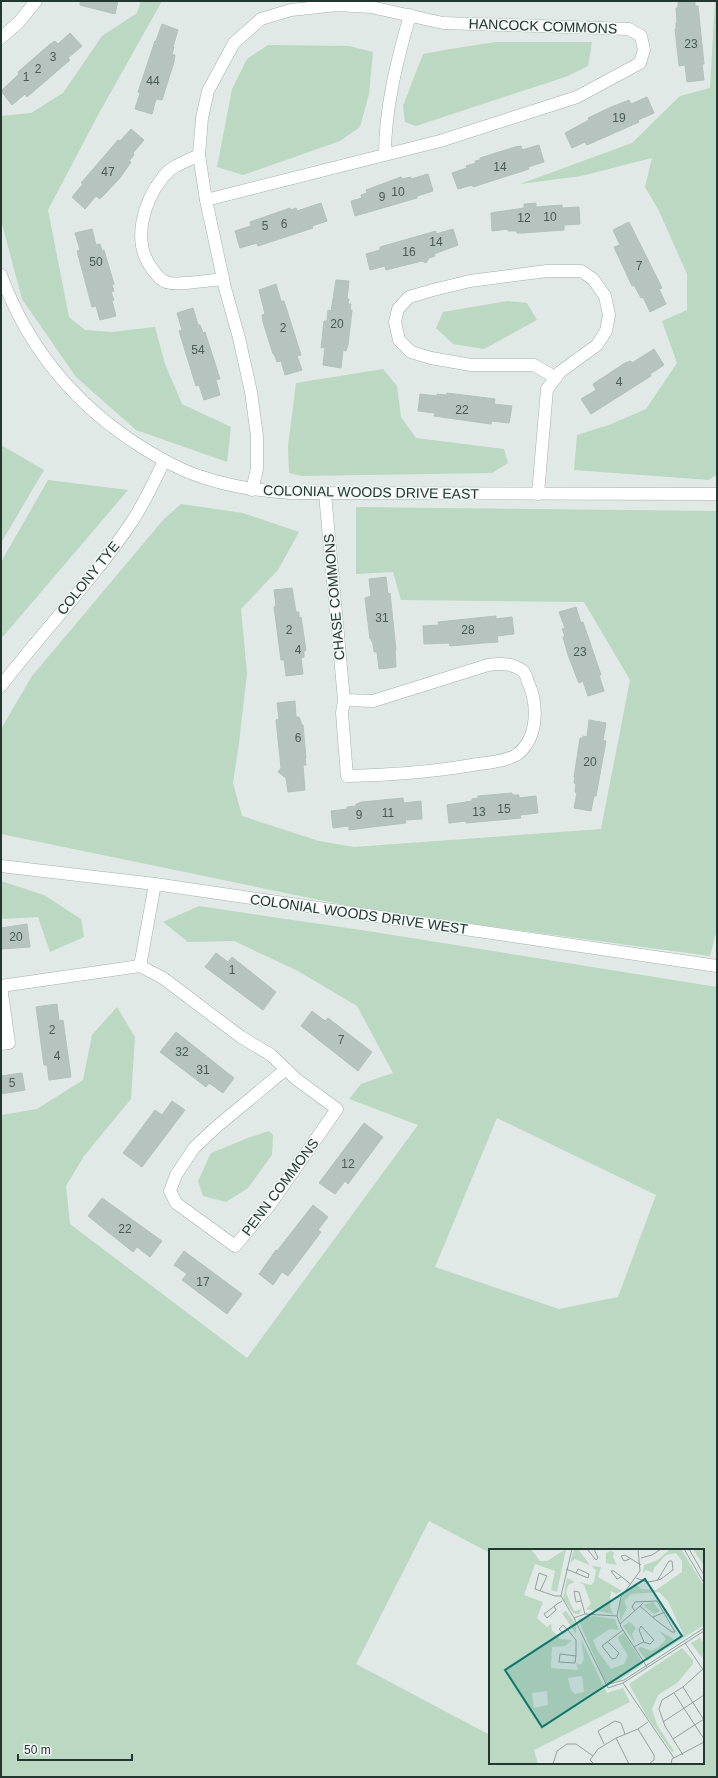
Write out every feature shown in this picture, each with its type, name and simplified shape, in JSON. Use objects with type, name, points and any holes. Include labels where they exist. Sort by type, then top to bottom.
[{"type":"street","points":[[1,38],[19,22],[36,1]]},
{"type":"street","name":"HANCOCK COMMONS","points":[[206,200],[440,141],[577,97],[640,63],[644,50],[641,36],[629,29],[443,23],[371,7],[337,5],[291,10],[261,19],[234,43],[208,91],[202,118],[199,155],[206,200],[223,279],[240,338],[251,392],[257,436],[257,469],[252,490]]},
{"type":"street","points":[[385,154],[385,128],[403,37],[410,15]]},
{"type":"street","points":[[199,155],[176,166],[164,175],[153,191],[141,225],[141,243],[148,264],[157,276],[166,283],[194,283],[223,279]]},
{"type":"street","points":[[538,494],[547,389],[556,378],[560,372],[597,345],[606,331],[609,315],[605,296],[593,279],[581,271],[540,272],[470,281],[409,297],[398,309],[395,322],[399,340],[411,352],[431,358],[471,365],[534,365],[556,378]]},
{"type":"street","name":"COLONIAL WOODS DRIVE EAST","points":[[1,275],[22,323],[49,365],[87,407],[118,432],[164,462],[201,477],[252,490],[291,493],[717,494]]},
{"type":"street","name":"COLONY TYE","points":[[1,686],[110,552],[132,522],[150,491],[164,462]]},
{"type":"street","name":"CHASE COMMONS","points":[[325,494],[344,700],[342,713],[347,776],[406,774],[444,770],[492,762],[516,755],[524,747],[531,735],[536,713],[531,689],[524,672],[514,666],[500,663],[488,665],[373,701],[344,700]]},
{"type":"street","name":"COLONIAL WOODS DRIVE WEST","points":[[1,866],[155,884],[717,966]]},
{"type":"street","points":[[1,1044],[8,1042],[1,986],[140,966],[155,884]]},
{"type":"street","name":"PENN COMMONS","points":[[140,966],[163,978],[242,1037],[271,1055],[286,1069],[296,1079],[337,1109],[269,1206],[235,1246],[176,1203],[170,1192],[176,1175],[194,1148],[215,1128],[286,1069]]},
{"type":"green space","points":[[141,1],[162,1],[98,115],[48,210],[69,317],[85,330],[111,332],[155,327],[165,364],[182,404],[231,427],[227,462],[136,430],[76,377],[22,299],[1,220],[1,116],[31,113],[63,93],[102,36],[137,13]]},
{"type":"green space","points":[[715,1],[717,1],[717,474],[709,480],[574,470],[577,435],[609,425],[646,409],[677,363],[662,321],[687,310],[687,274],[658,209],[645,187],[652,158],[581,176],[520,184],[632,143],[680,96],[710,88]]},
{"type":"green space","points":[[496,42],[592,42],[588,66],[568,76],[416,126],[405,122],[403,106],[423,54]]},
{"type":"green space","points":[[268,45],[349,46],[373,52],[369,94],[360,127],[340,141],[243,175],[217,167],[232,89],[247,59]]},
{"type":"green space","points":[[507,301],[527,303],[537,320],[484,349],[453,344],[436,328],[443,312]]},
{"type":"green space","points":[[383,369],[397,386],[401,417],[416,438],[504,449],[508,463],[492,473],[302,476],[289,473],[288,446],[296,383]]},
{"type":"green space","points":[[1,445],[44,470],[1,543]]},
{"type":"green space","points":[[48,480],[128,490],[1,639],[1,562]]},
{"type":"green space","points":[[181,504],[243,513],[299,532],[278,570],[241,609],[247,673],[233,783],[242,816],[319,841],[354,847],[601,829],[630,680],[584,602],[401,600],[393,572],[356,574],[356,507],[717,511],[717,929],[710,956],[368,910],[1,834],[1,729],[32,676],[164,519]]},
{"type":"green space","points":[[1,881],[44,895],[81,919],[84,937],[50,952],[38,917],[1,919]]},
{"type":"green space","points":[[199,906],[374,932],[717,987],[717,1777],[1,1777],[1,1115],[37,1109],[83,1080],[92,1035],[117,1007],[135,1037],[131,1099],[84,1156],[66,1186],[70,1224],[247,1358],[418,1125],[349,1099],[361,1084],[393,1073],[357,1006],[298,971],[234,941],[188,942],[163,922]],"holes":[[[497,1118],[656,1195],[618,1297],[559,1309],[435,1267]]]},
{"type":"green space","points":[[269,1131],[273,1135],[272,1155],[248,1188],[226,1202],[203,1196],[198,1181],[211,1153]]},
{"type":"building","points":[[80,1],[118,1],[115,14],[80,5]]},
{"type":"building","points":[[678,1],[695,1],[695,6],[698,6],[704,64],[702,64],[704,80],[687,82],[685,65],[679,66],[675,29],[677,23],[676,8],[678,8]]},
{"type":"building","points":[[162,24],[178,30],[172,54],[175,55],[174,62],[162,100],[156,99],[152,114],[135,109],[140,93],[138,92]]},
{"type":"building","points":[[70,33],[82,46],[68,58],[70,60],[27,97],[25,94],[12,105],[1,91],[19,74],[18,72],[49,45],[55,41],[58,44]]},
{"type":"building","points":[[647,97],[654,113],[638,120],[639,122],[587,145],[585,142],[572,148],[565,133],[589,120],[588,118],[609,108],[629,100],[631,104]]},
{"type":"building","points":[[131,129],[144,140],[133,153],[134,155],[129,161],[131,162],[120,178],[100,199],[96,196],[85,209],[72,197],[83,184],[81,183],[118,140],[120,141]]},
{"type":"building","points":[[539,145],[544,162],[528,167],[529,169],[473,187],[472,185],[458,189],[452,173],[467,168],[466,166],[476,163],[475,161],[480,160],[480,158],[515,147],[521,146],[522,150]]},
{"type":"building","points":[[428,174],[433,191],[417,196],[417,198],[355,216],[351,201],[362,198],[361,195],[367,193],[366,190],[401,177],[402,179],[411,177],[411,179]]},
{"type":"building","points":[[321,203],[327,221],[312,226],[313,228],[258,246],[257,243],[240,248],[235,231],[251,226],[250,222],[290,208],[291,210],[296,208],[297,211]]},
{"type":"building","points":[[536,203],[536,207],[562,205],[562,208],[579,207],[580,224],[564,225],[564,230],[523,233],[508,231],[508,229],[492,231],[491,213],[524,208],[524,204]]},
{"type":"building","points":[[629,222],[662,288],[659,289],[666,304],[650,312],[643,297],[641,298],[634,285],[632,286],[614,247],[620,245],[613,230]]},
{"type":"building","points":[[92,229],[96,245],[100,244],[102,251],[104,250],[114,284],[112,285],[114,291],[111,292],[114,300],[112,301],[116,316],[100,320],[96,306],[92,307],[77,251],[80,250],[75,233]]},
{"type":"building","points":[[453,229],[458,245],[434,254],[435,256],[429,258],[426,263],[422,261],[386,270],[385,266],[370,270],[366,254],[380,250],[380,247],[436,231],[436,234]]},
{"type":"building","points":[[336,280],[349,281],[347,299],[349,299],[348,304],[351,304],[350,310],[352,310],[348,345],[346,351],[343,350],[341,368],[323,365],[325,347],[321,348],[324,321],[327,321],[328,310],[331,311]]},
{"type":"building","points":[[276,284],[281,301],[284,301],[301,355],[297,356],[302,370],[285,375],[281,361],[277,362],[273,354],[263,322],[262,315],[265,314],[259,290]]},
{"type":"building","points":[[193,308],[198,325],[200,325],[203,333],[205,332],[220,379],[216,380],[220,395],[204,400],[199,385],[196,386],[179,331],[182,330],[177,313]]},
{"type":"building","points":[[654,349],[664,365],[650,374],[651,376],[591,414],[581,399],[596,390],[593,384],[625,363],[631,361],[632,363]]},
{"type":"building","points":[[447,393],[495,399],[494,404],[512,406],[509,423],[492,421],[491,424],[434,416],[435,413],[418,411],[420,394],[437,396],[437,394],[447,395]]},
{"type":"building","points":[[386,577],[388,594],[390,593],[396,650],[396,667],[379,669],[377,652],[374,652],[373,644],[370,639],[365,598],[371,596],[369,579]]},
{"type":"building","points":[[292,588],[296,612],[299,612],[299,618],[301,617],[306,650],[304,651],[304,657],[301,658],[303,674],[286,676],[284,660],[281,660],[274,607],[276,606],[274,590]]},
{"type":"building","points":[[576,607],[581,623],[583,622],[601,675],[599,675],[604,691],[588,696],[583,681],[579,683],[578,681],[568,655],[563,637],[565,636],[562,629],[565,628],[559,612]]},
{"type":"building","points":[[496,616],[496,619],[512,617],[514,634],[497,636],[498,642],[450,646],[449,643],[424,644],[423,626],[439,625],[438,622]]},
{"type":"building","points":[[295,701],[296,717],[299,717],[303,725],[306,758],[306,765],[303,765],[305,790],[288,792],[286,778],[278,772],[281,768],[276,720],[279,719],[277,703]]},
{"type":"building","points":[[589,720],[606,723],[603,740],[606,741],[596,796],[594,796],[591,811],[574,808],[577,793],[575,792],[576,784],[574,783],[574,777],[580,738],[583,738],[583,736],[587,737]]},
{"type":"building","points":[[512,793],[512,795],[519,795],[519,798],[536,796],[538,813],[520,815],[521,818],[449,823],[447,805],[472,801],[472,799],[478,798],[478,796]]},
{"type":"building","points":[[403,798],[404,803],[421,801],[422,819],[405,820],[406,823],[349,830],[349,826],[333,828],[331,811],[347,809],[347,807],[356,806],[356,804],[362,802]]},
{"type":"building","points":[[27,924],[30,947],[1,949],[1,928]]},
{"type":"building","points":[[216,953],[228,962],[232,957],[276,992],[263,1010],[205,967]]},
{"type":"building","points":[[57,1004],[59,1021],[63,1020],[71,1077],[49,1080],[47,1065],[44,1065],[36,1007]]},
{"type":"building","points":[[312,1011],[325,1021],[328,1018],[372,1052],[358,1071],[301,1026]]},
{"type":"building","points":[[176,1032],[234,1078],[223,1093],[209,1083],[206,1087],[160,1052]]},
{"type":"building","points":[[22,1073],[25,1090],[1,1094],[1,1076]]},
{"type":"building","points":[[172,1101],[185,1110],[142,1167],[123,1153],[155,1110],[162,1115]]},
{"type":"building","points":[[364,1123],[383,1137],[348,1184],[345,1181],[335,1194],[319,1183]]},
{"type":"building","points":[[102,1198],[162,1241],[150,1257],[137,1247],[133,1252],[88,1216]]},
{"type":"building","points":[[313,1205],[328,1217],[318,1230],[321,1232],[288,1276],[282,1272],[273,1285],[259,1274],[276,1250],[277,1251]]},
{"type":"building","points":[[184,1251],[242,1294],[227,1314],[182,1280],[187,1274],[174,1265]]}]
